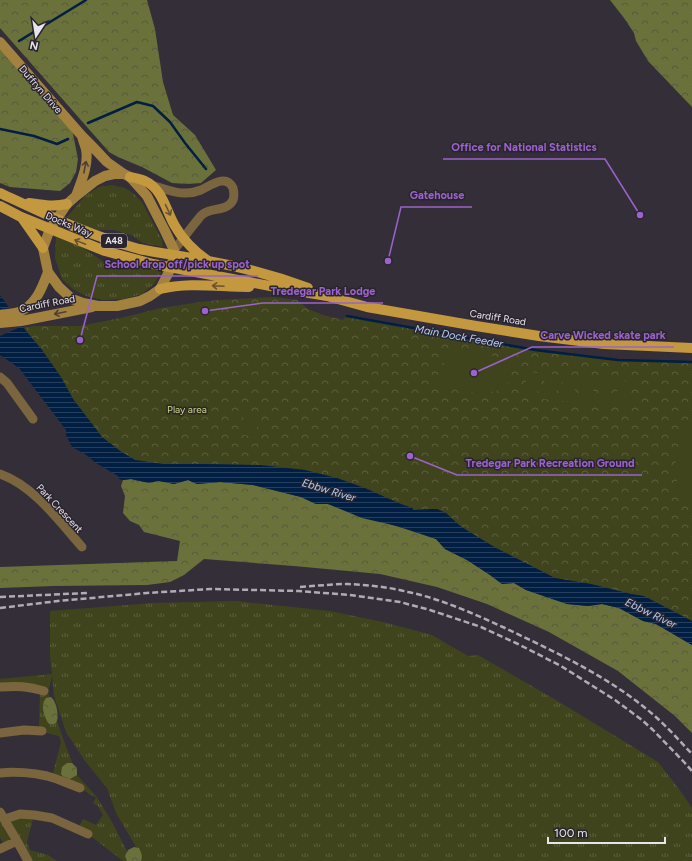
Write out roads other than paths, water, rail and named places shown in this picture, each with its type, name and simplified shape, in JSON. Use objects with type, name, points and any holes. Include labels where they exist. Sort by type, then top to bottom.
[{"type":"main road","name":"Duffryn Drive","points":[[0,42],[82,136],[92,144],[107,162],[127,176],[147,196],[174,252]]},
{"type":"main road","name":"Duffryn Drive","points":[[76,196],[83,178],[86,160],[86,150],[82,136]]},
{"type":"main road","points":[[153,186],[145,181],[114,174],[105,176],[95,181],[76,196],[67,204],[50,229],[43,248],[48,272],[59,287],[72,298],[83,303],[98,306],[117,306],[140,301],[160,290],[171,268],[174,252]]},
{"type":"main road","name":"A48","points":[[153,186],[161,196],[175,226],[183,238],[198,254],[209,261]]},
{"type":"main road","name":"Docks Way","points":[[0,193],[56,219],[90,233],[126,245],[140,249],[174,252],[209,261]]},
{"type":"main road","name":"A48","points":[[15,201],[50,206],[67,204]]},
{"type":"main road","name":"Docks Way","points":[[0,206],[21,217],[121,257],[171,268],[271,286]]},
{"type":"main road","name":"A48","points":[[21,217],[43,248]]},
{"type":"main road","name":"Cardiff Road","points":[[209,261],[288,281],[327,296]]},
{"type":"main road","name":"Cardiff Road","points":[[18,317],[34,302],[42,290],[48,272]]},
{"type":"main road","name":"A48","points":[[160,290],[174,286],[192,285],[236,287],[271,286]]},
{"type":"main road","name":"Cardiff Road","points":[[271,286],[327,296],[367,307],[404,314],[531,335],[604,344],[692,348]]},
{"type":"main road","name":"Cardiff Road","points":[[0,323],[18,317],[98,306]]},
{"type":"main road","name":"Cardiff Road","points":[[0,315],[18,317]]},
{"type":"street","points":[[153,186],[173,192],[185,193],[198,191],[218,182],[224,181],[228,182],[232,186],[234,196],[230,205],[225,208],[212,209],[203,214],[183,238],[174,252]]},
{"type":"street","points":[[0,377],[7,383],[33,419]]},
{"type":"street","name":"Park Crescent","points":[[0,474],[5,475],[24,486],[42,501],[82,547]]},
{"type":"street","points":[[0,687],[32,687],[44,691]]},
{"type":"street","points":[[0,732],[24,730],[42,731]]},
{"type":"street","points":[[0,773],[25,773],[47,776],[80,788]]},
{"type":"street","points":[[28,861],[2,816],[20,814],[52,818],[88,834]]},
{"type":"street","points":[[0,849],[17,841]]},
{"type":"water","name":"Ebbw River","points":[[0,295],[42,350],[61,377],[73,399],[102,437],[135,460],[163,464],[260,465],[305,470],[337,478],[365,488],[413,508],[413,510],[437,509],[446,513],[459,525],[496,548],[555,578],[591,584],[644,596],[692,621],[692,645],[656,624],[643,621],[619,608],[602,604],[588,606],[567,604],[526,590],[514,583],[502,584],[467,560],[445,549],[436,539],[401,527],[362,518],[328,504],[316,504],[301,497],[253,485],[220,482],[197,484],[188,480],[174,484],[158,481],[149,483],[131,479],[119,479],[118,476],[72,447],[66,435],[66,430],[19,368],[0,355]]},
{"type":"waterway","points":[[19,41],[86,0]]},
{"type":"waterway","points":[[88,123],[137,102],[153,106],[170,122],[206,169]]},
{"type":"waterway","points":[[0,129],[34,136],[57,144],[68,139]]},
{"type":"waterway","name":"Main Dock Feeder","points":[[347,316],[535,350],[618,360],[692,362]]},
{"type":"railway","points":[[300,587],[348,584],[401,590],[421,595],[470,612],[559,654],[612,684],[651,712],[692,754]]},
{"type":"railway","points":[[0,608],[58,601],[211,589],[299,591],[350,595],[400,602],[430,610],[481,627],[561,666],[615,700],[642,720],[692,771]]},
{"type":"railway","points":[[0,597],[87,593]]},
{"type":"place","name":"Office for National Statistics","points":[[640,215]]},
{"type":"place","name":"Gatehouse","points":[[388,261]]},
{"type":"place","name":"Tredegar Park Lodge","points":[[205,311]]},
{"type":"place","name":"School drop off/pick up spot","points":[[80,340]]},
{"type":"place","name":"Carve Wicked skate park","points":[[474,373]]},
{"type":"place","name":"Tredegar Park Recreation Ground","points":[[410,456]]},
{"type":"park label","name":"Play area","points":[[187,409]]}]
